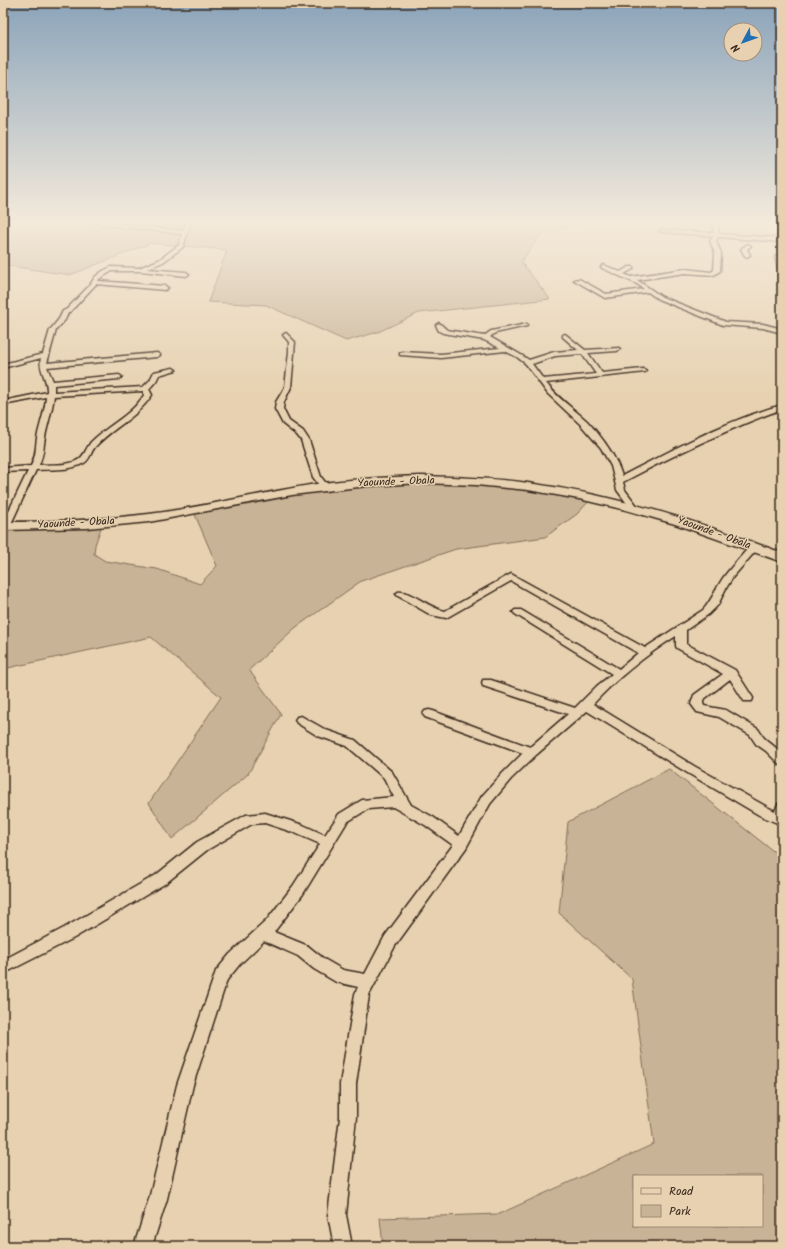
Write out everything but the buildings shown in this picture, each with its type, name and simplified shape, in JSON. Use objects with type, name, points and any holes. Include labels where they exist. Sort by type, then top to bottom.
[{"type":"highway","name":"Yaounde - Obala","points":[[5,526],[63,525],[139,519],[325,487],[366,482],[411,480],[482,481],[542,488],[599,498],[676,519],[782,558]]},
{"type":"street","points":[[123,284],[129,280]]},
{"type":"street","points":[[578,280],[605,296],[649,290]]},
{"type":"street","points":[[633,280],[660,298],[725,324],[763,326],[782,331]]},
{"type":"street","points":[[5,526],[40,454],[41,438],[49,408],[50,384],[43,365],[52,330],[62,320],[65,312],[69,310],[94,282],[123,284],[127,286],[166,288]]},
{"type":"street","points":[[439,325],[441,330],[445,332],[486,338],[507,349],[528,363],[550,393],[584,423],[604,447],[615,466],[621,490],[634,507]]},
{"type":"street","points":[[486,338],[493,332],[525,325]]},
{"type":"street","points":[[286,335],[292,342],[292,352],[288,387],[280,402],[279,409],[286,422],[300,433],[305,440],[317,478],[325,487]]},
{"type":"street","points":[[565,336],[584,352],[600,375]]},
{"type":"street","points":[[528,363],[554,354],[617,348],[609,341]]},
{"type":"street","points":[[402,354],[443,356],[476,354],[507,349]]},
{"type":"street","points":[[3,366],[45,355]]},
{"type":"street","points":[[43,365],[158,355]]},
{"type":"street","points":[[3,403],[40,395],[145,389],[153,381],[156,373],[172,370]]},
{"type":"street","points":[[541,381],[643,371]]},
{"type":"street","points":[[50,384],[119,377]]},
{"type":"street","points":[[3,470],[82,463],[86,458],[87,452],[94,444],[130,417],[144,404],[148,395],[145,389]]},
{"type":"street","points":[[619,480],[690,444],[737,423],[782,407]]},
{"type":"street","points":[[343,1246],[337,1215],[348,1117],[348,1084],[362,994],[390,941],[461,844],[486,800],[507,776],[532,752],[582,709],[601,689],[646,653],[706,612],[715,603],[720,590],[730,575],[754,547]]},
{"type":"street","points":[[402,594],[434,613],[446,615],[511,577],[646,653]]},
{"type":"street","points":[[518,612],[620,674]]},
{"type":"street","points":[[681,628],[681,646],[731,673],[748,698]]},
{"type":"street","points":[[731,673],[698,698],[697,704],[701,709],[722,713],[754,732],[760,741],[770,748],[782,760]]},
{"type":"street","points":[[487,683],[582,709],[777,818],[781,816],[782,808]]},
{"type":"street","points":[[430,714],[532,752]]},
{"type":"street","points":[[301,720],[322,733],[351,743],[388,775],[407,809]]},
{"type":"street","points":[[143,1246],[158,1199],[185,1085],[221,976],[235,958],[272,925],[298,890],[342,818],[366,804],[395,802],[429,821],[461,844]]},
{"type":"street","points":[[3,967],[69,933],[161,879],[202,846],[250,819],[265,818],[299,828],[328,842]]},
{"type":"street","points":[[262,934],[303,950],[320,964],[341,977],[368,981]]},
{"type":"green space","points":[[216,280],[535,280],[550,299],[419,313],[378,332],[346,341],[266,305],[208,302]]},
{"type":"green space","points":[[408,482],[479,483],[591,499],[577,514],[545,537],[456,549],[361,581],[295,628],[249,670],[281,714],[248,774],[172,839],[149,803],[221,697],[151,637],[3,669],[3,534],[6,526],[103,522],[95,545],[94,554],[105,561],[157,569],[200,584],[217,566],[193,510],[314,488]]},
{"type":"green space","points":[[669,769],[782,858],[782,1246],[383,1246],[380,1218],[499,1214],[654,1144],[632,979],[559,913],[568,822]]}]
